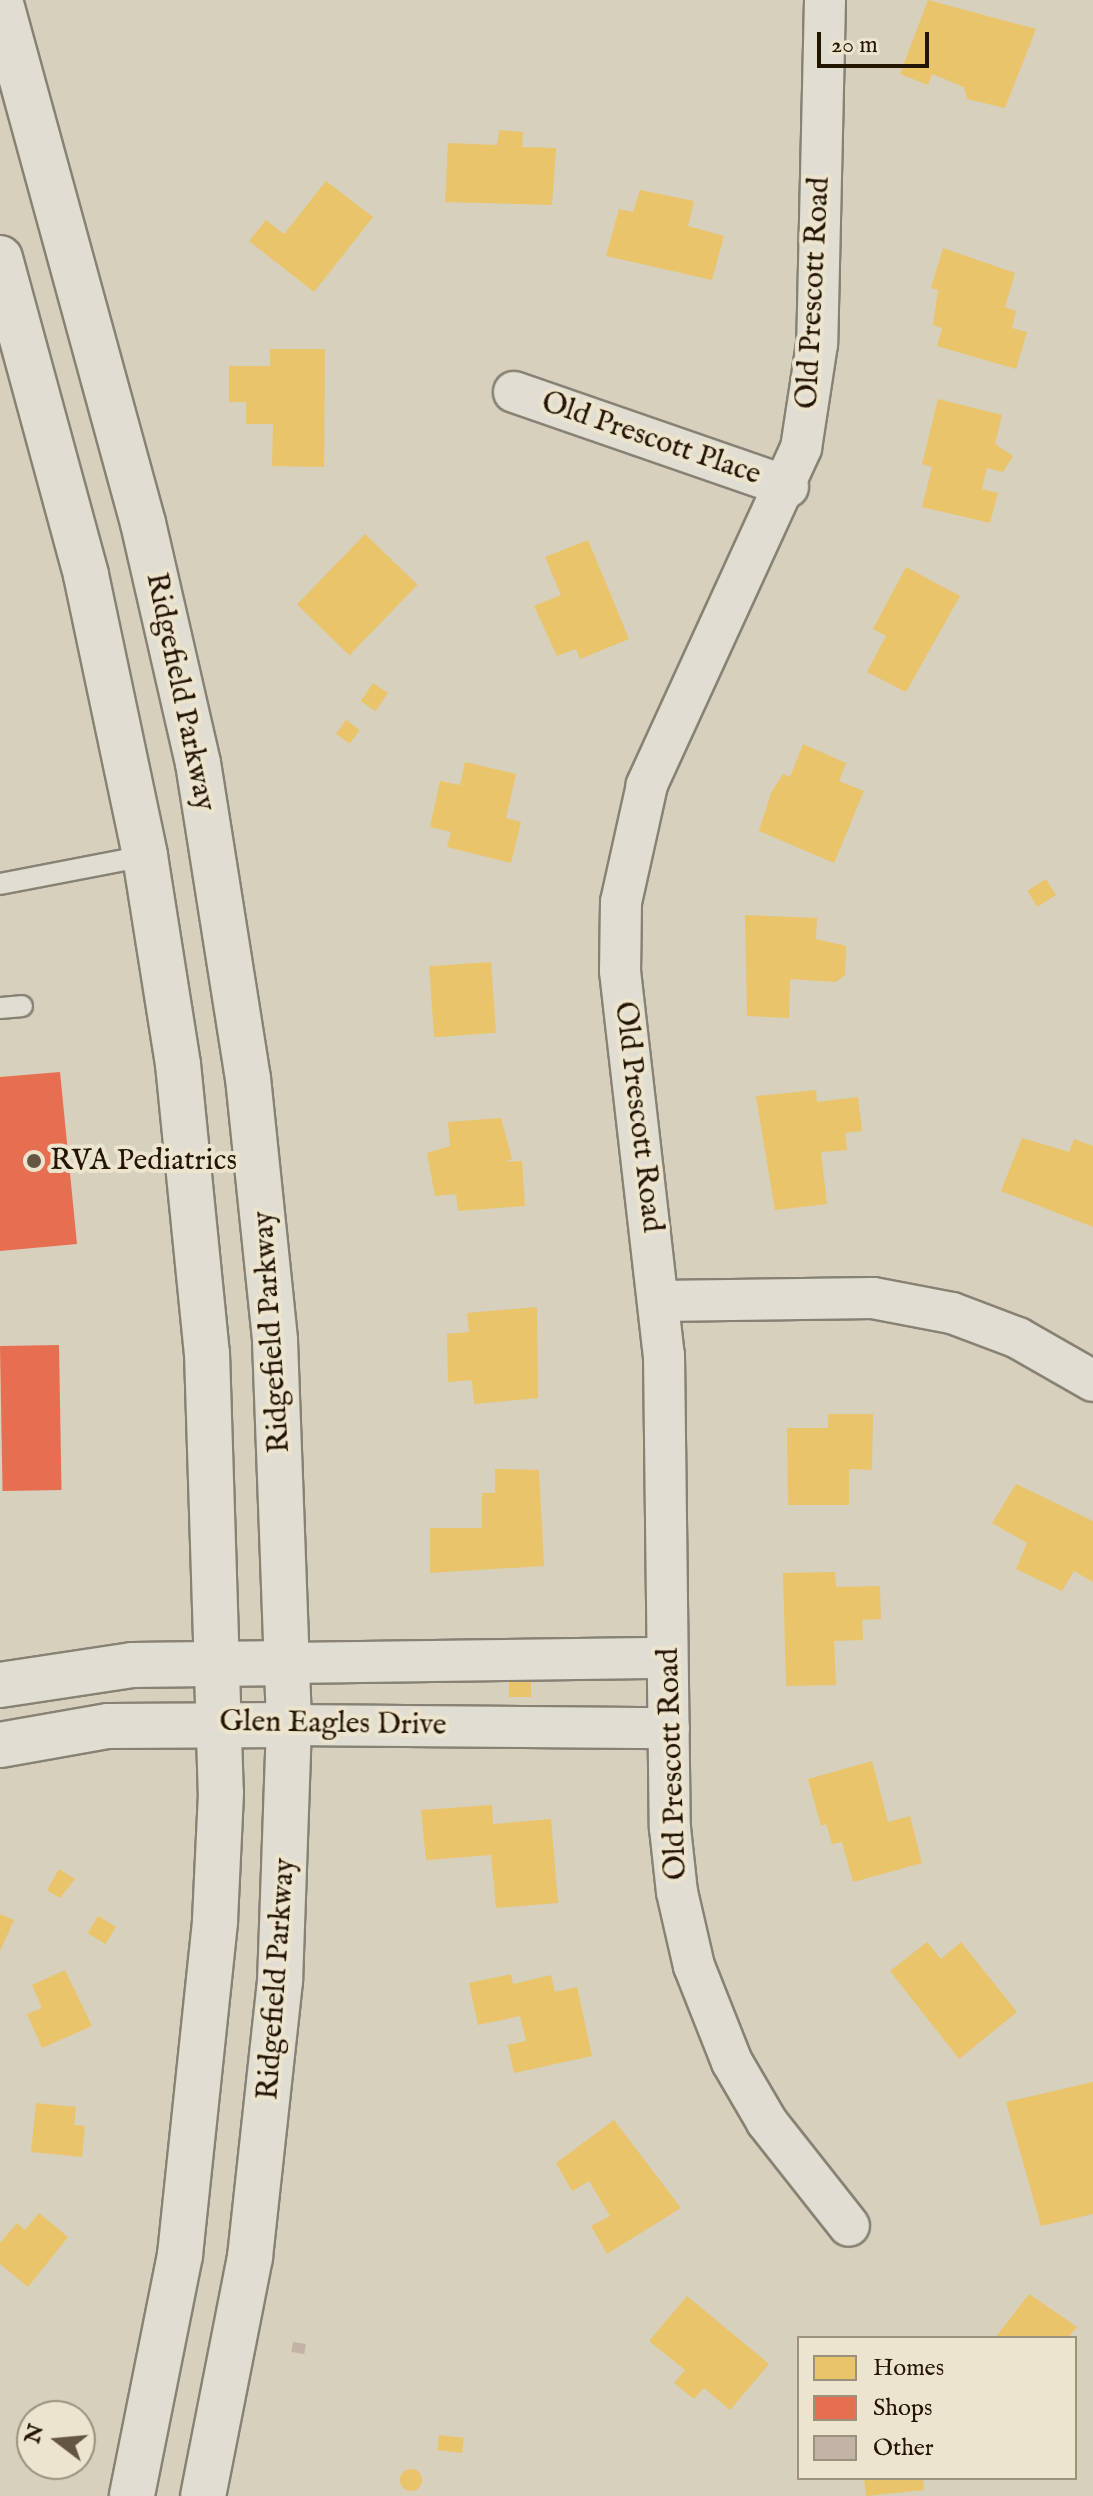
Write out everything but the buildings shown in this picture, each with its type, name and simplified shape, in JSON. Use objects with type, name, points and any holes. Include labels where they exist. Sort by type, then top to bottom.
[{"type":"main road","name":"Ridgefield Parkway","points":[[2,17],[143,523],[224,905],[275,1341],[289,1725],[273,2074],[250,2257],[203,2496]]},
{"type":"main road","points":[[0,258],[86,575],[145,856],[178,1064],[202,1291],[220,1721],[206,2054],[165,2350],[132,2496]]},
{"type":"main road","name":"Glen Eagles Drive","points":[[0,1685],[132,1665],[288,1663]]},
{"type":"main road","name":"Glen Eagles Drive","points":[[0,1745],[62,1730],[220,1721],[289,1725]]},
{"type":"street","name":"Old Prescott Road","points":[[825,0],[815,369],[788,487],[647,785],[621,902],[620,971],[659,1301],[669,1728],[677,1892],[712,2018],[767,2122],[849,2226]]},
{"type":"street","name":"Old Prescott Place","points":[[514,392],[788,487]]},
{"type":"street","points":[[659,1301],[873,1298],[952,1313],[1018,1338],[1093,1381]]},
{"type":"street","name":"Glen Eagles Drive","points":[[288,1663],[667,1658]]},
{"type":"street","name":"Glen Eagles Drive","points":[[289,1725],[669,1728]]},
{"type":"lane","points":[[0,884],[145,856]]},
{"type":"lane","points":[[0,1008],[22,1006]]},
{"type":"place","name":"RVA Pediatrics","points":[[34,1161]]}]
